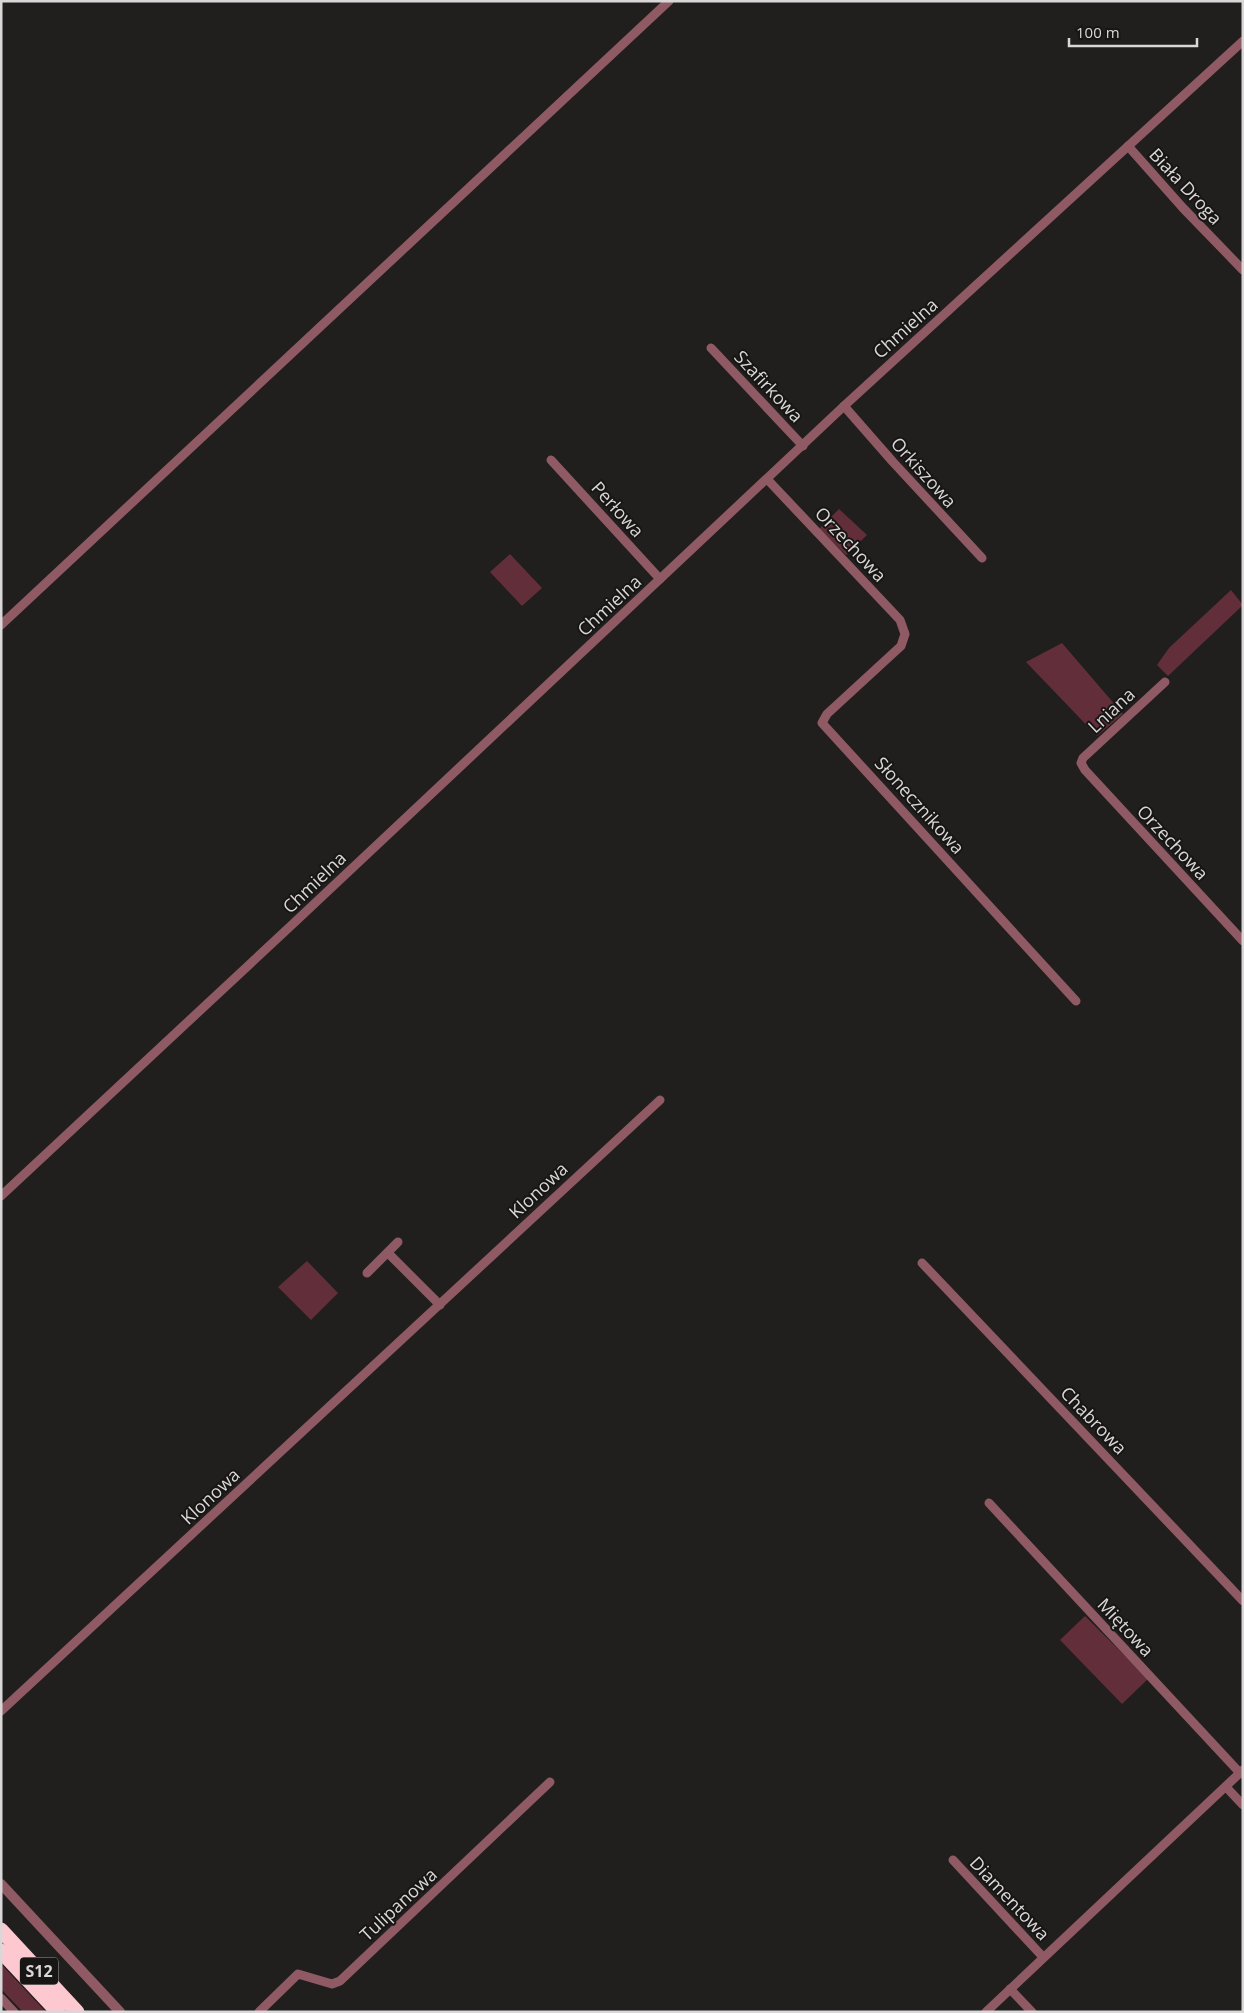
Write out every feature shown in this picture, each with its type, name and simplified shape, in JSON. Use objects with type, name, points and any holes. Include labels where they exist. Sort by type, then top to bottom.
[{"type":"highway","name":"S12","points":[[1,1930],[78,2012]]},
{"type":"highway","name":"S12","points":[[1,1951],[58,2012]]},
{"type":"street","points":[[1,625],[669,1]]},
{"type":"street","name":"Chmielna","points":[[1,1196],[844,406],[1243,41]]},
{"type":"street","name":"Biała Droga","points":[[1128,146],[1243,270]]},
{"type":"street","name":"Szafirkowa","points":[[711,348],[803,446]]},
{"type":"street","name":"Orkiszowa","points":[[844,406],[982,558]]},
{"type":"street","name":"Perłowa","points":[[551,460],[660,579]]},
{"type":"street","name":"Orzechowa","points":[[767,479],[900,620],[905,634]]},
{"type":"street","name":"Słonecznikowa","points":[[905,634],[901,646],[826,714],[822,723],[1076,1000]]},
{"type":"street","name":"Lniana","points":[[1081,763],[1083,758],[1165,682]]},
{"type":"street","name":"Orzechowa","points":[[1081,763],[1085,770],[1243,941]]},
{"type":"street","name":"Klonowa","points":[[1,1711],[660,1100]]},
{"type":"street","points":[[367,1273],[398,1242]]},
{"type":"street","points":[[388,1253],[440,1305]]},
{"type":"street","name":"Chabrowa","points":[[922,1263],[1243,1601]]},
{"type":"street","name":"Miętowa","points":[[988,1503],[1241,1772]]},
{"type":"street","points":[[986,2012],[1241,1772]]},
{"type":"street","name":"Tulipanowa","points":[[259,2012],[298,1974],[332,1984],[340,1981],[550,1782]]},
{"type":"street","points":[[1226,1787],[1243,1805]]},
{"type":"street","name":"Diamentowa","points":[[953,1860],[1044,1957]]},
{"type":"street","points":[[1,1884],[120,2012]]},
{"type":"street","points":[[1010,1989],[1032,2012]]},
{"type":"street","points":[[1,1998],[14,2012]]},
{"type":"shaded area","points":[[839,509],[867,535],[846,555],[819,529]]},
{"type":"shaded area","points":[[510,554],[542,588],[522,606],[490,572]]},
{"type":"shaded area","points":[[1231,590],[1243,605],[1168,676],[1157,665],[1169,648]]},
{"type":"shaded area","points":[[1062,643],[1123,714],[1097,736],[1026,662]]},
{"type":"shaded area","points":[[307,1261],[338,1293],[311,1320],[278,1287]]},
{"type":"shaded area","points":[[1085,1616],[1148,1679],[1122,1704],[1060,1640]]},
{"type":"shaded area","points":[[1,1964],[46,2012],[23,2012],[1,1989]]}]
